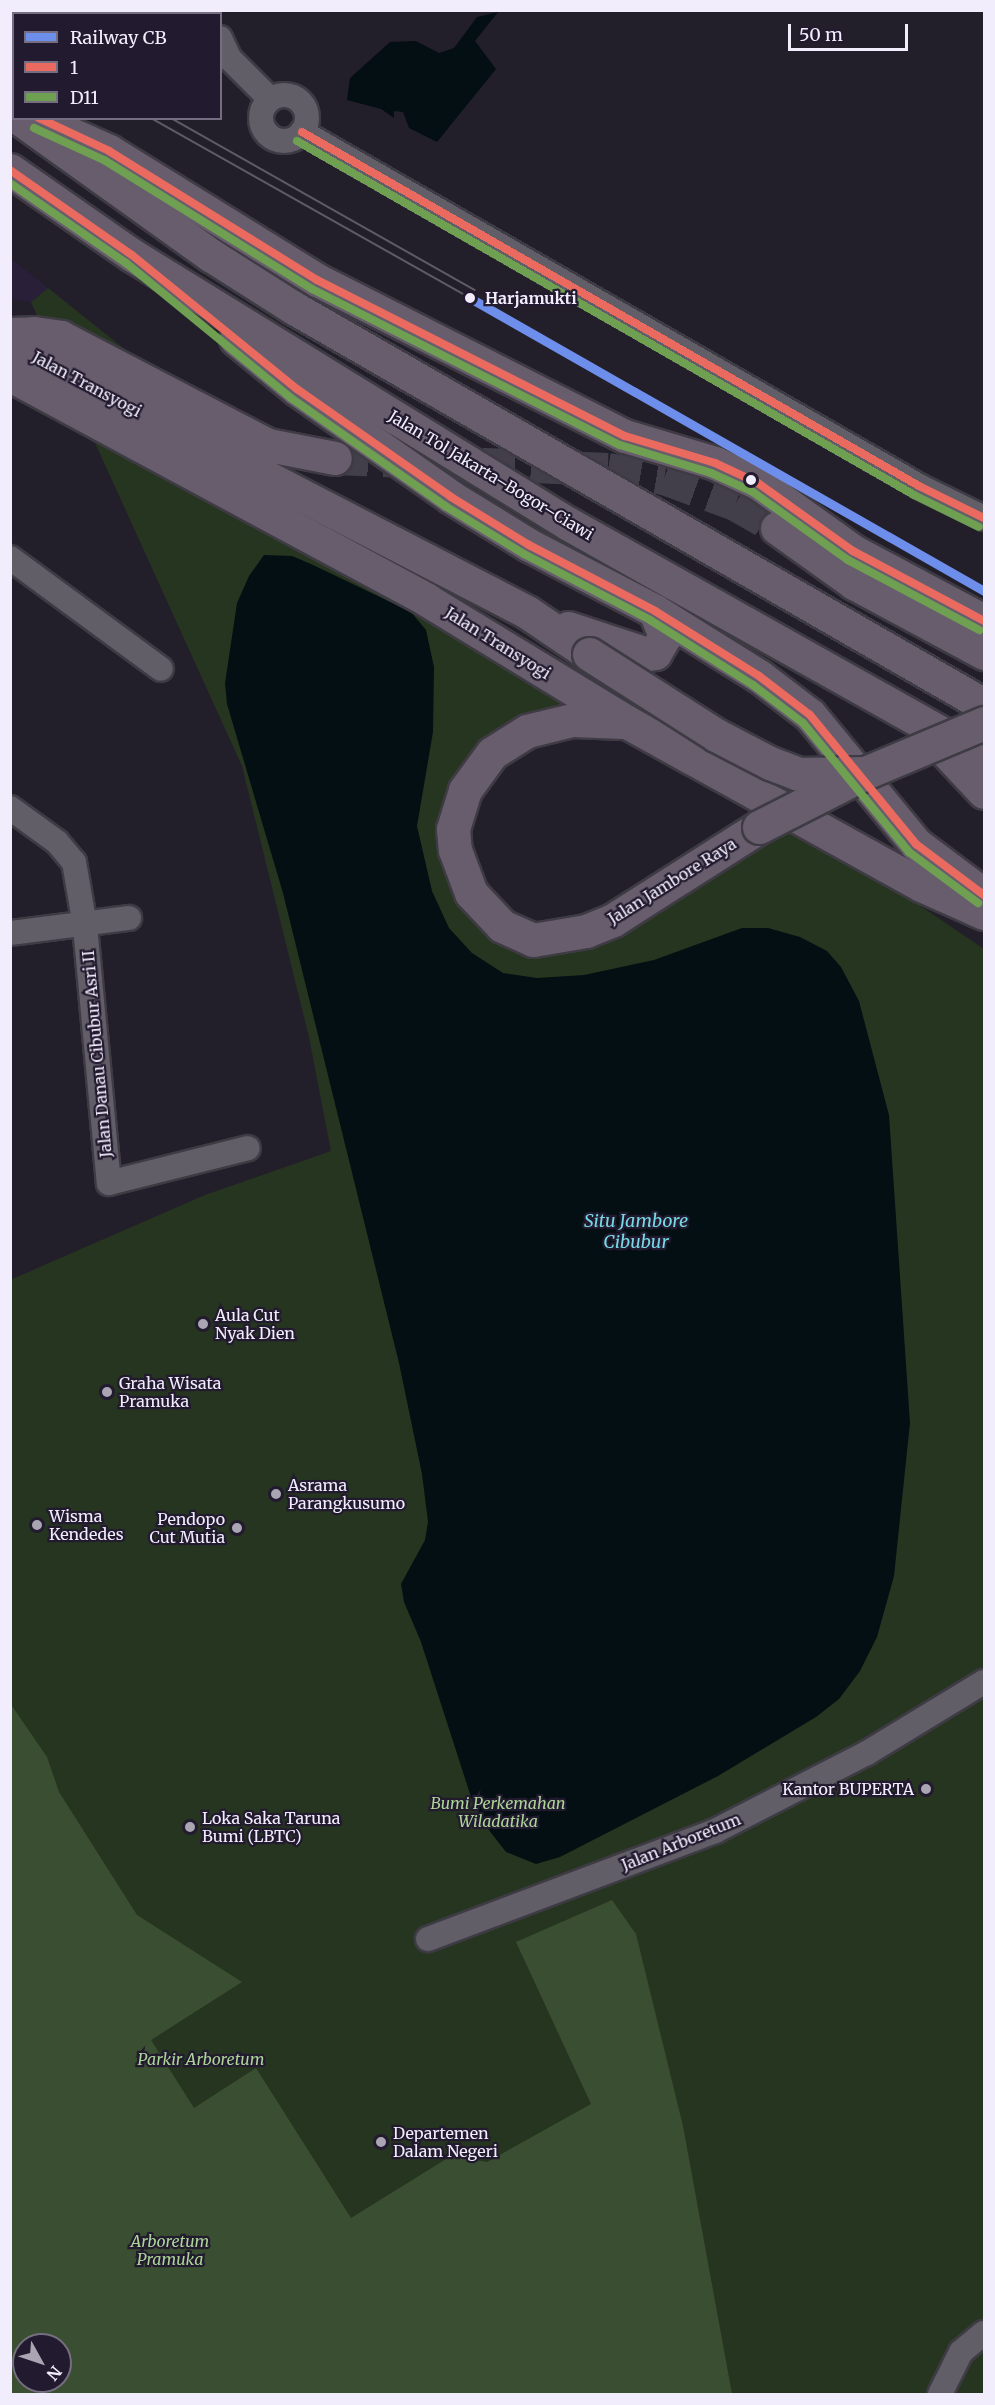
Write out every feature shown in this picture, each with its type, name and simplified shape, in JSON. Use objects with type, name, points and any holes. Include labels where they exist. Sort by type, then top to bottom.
[{"type":"highway","points":[[22,120],[194,243],[294,308],[984,705]]},
{"type":"highway","points":[[42,120],[109,151],[317,280],[625,436],[715,463],[758,483],[853,551],[984,621]]},
{"type":"highway","name":"Jalan Tol Jakarta–Bogor–Ciawi","points":[[10,170],[132,255],[567,523],[984,757]]},
{"type":"highway","points":[[132,255],[297,389],[451,497],[530,545],[655,611],[759,676],[810,715],[916,844],[984,895]]},
{"type":"highway","points":[[10,334],[34,333],[61,338],[268,445],[335,458]]},
{"type":"highway","name":"Jalan Transyogi","points":[[10,344],[627,723],[921,885],[984,913]]},
{"type":"highway","name":"Jalan Transyogi","points":[[10,375],[185,452],[527,612],[717,735],[770,763],[798,774],[865,773]]},
{"type":"highway","points":[[777,528],[854,583],[984,653]]},
{"type":"highway","points":[[527,612],[647,654],[655,653],[665,636],[655,611]]},
{"type":"highway","points":[[912,716],[984,792]]},
{"type":"highway","name":"Jalan Jambore Raya","points":[[627,723],[572,720],[526,731],[492,753],[470,782],[457,807],[455,850],[471,893],[502,926],[533,940],[586,931],[613,920],[759,827],[865,773],[984,723]]},
{"type":"street","points":[[222,42],[230,59],[270,99]]},
{"type":"street","points":[[284,95],[297,99],[307,118],[302,132],[283,141],[265,131],[262,111],[270,99],[284,95]]},
{"type":"street","points":[[302,132],[919,486],[984,518]]},
{"type":"street","points":[[10,558],[161,669]]},
{"type":"street","name":"Jalan Danau Cibubur Asri II","points":[[10,808],[57,842],[74,862],[86,926],[110,1183],[248,1148]]},
{"type":"street","points":[[10,933],[86,926],[129,918]]},
{"type":"street","name":"Jalan Arboretum","points":[[428,1940],[715,1831],[867,1753],[983,1686]]},
{"type":"street","points":[[940,2394],[961,2352],[984,2333]]},
{"type":"shaded area","points":[[10,258],[48,288],[31,302],[11,299]]},
{"type":"green space","name":"Bumi Perkemahan Wiladatika","points":[[48,288],[474,628],[609,711],[512,734],[450,844],[535,947],[751,842],[799,824],[984,949],[984,2394],[11,2394],[10,1280],[205,1195],[331,1151],[309,1037],[242,766],[31,302]]},
{"type":"green space","name":"Arboretum Pramuka","points":[[10,1703],[47,1757],[59,1792],[137,1915],[242,1982],[151,2040],[194,2108],[256,2068],[351,2218],[451,2156],[487,2162],[591,2104],[516,1942],[612,1900],[636,1934],[683,2126],[732,2394],[11,2394]]},
{"type":"water","points":[[498,12],[475,41],[496,69],[437,142],[409,128],[403,112],[394,111],[394,118],[381,109],[347,100],[350,78],[390,42],[416,41],[439,53],[454,48],[477,17]]},
{"type":"water","name":"Situ Jambore Cibubur","points":[[264,555],[292,556],[311,564],[411,612],[426,630],[434,667],[433,732],[417,826],[432,891],[449,928],[472,953],[503,973],[537,978],[584,975],[654,960],[742,928],[768,928],[800,937],[827,951],[841,967],[859,1001],[889,1115],[910,1423],[894,1576],[877,1637],[860,1671],[839,1699],[816,1717],[718,1776],[560,1857],[536,1864],[506,1852],[485,1825],[471,1797],[421,1642],[404,1602],[401,1584],[425,1540],[428,1522],[422,1474],[399,1363],[283,893],[227,704],[225,683],[237,603],[249,576]]},
{"type":"tunnel","points":[[335,458],[608,469],[664,478],[735,504],[777,528]]},
{"type":"tram line","points":[[155,120],[470,298]]},
{"type":"tram line","points":[[175,120],[475,290]]},
{"type":"rail line","name":"CB","points":[[470,298],[984,591]]},
{"type":"transit line","name":"1","points":[[43,120],[109,151],[317,280],[625,436],[715,463],[758,483],[853,551],[984,621]]},
{"type":"transit line","name":"D11","points":[[34,128],[104,160],[312,289],[620,445],[711,473],[753,492],[848,560],[979,630]]},
{"type":"transit line","name":"1","points":[[302,132],[919,486],[984,518]]},
{"type":"transit line","name":"D11","points":[[297,141],[914,495],[979,527]]},
{"type":"transit line","name":"1","points":[[10,170],[132,255],[297,389],[451,497],[529,545],[655,611],[759,676],[810,715],[916,844],[984,895]]},
{"type":"transit line","name":"D11","points":[[10,183],[126,263],[291,398],[445,506],[524,554],[650,620],[753,685],[803,723],[909,852],[978,903]]},
{"type":"place","name":"Harjamukti","points":[[470,298]]},
{"type":"place","name":"Aula Cut Nyak Dien","points":[[203,1324]]},
{"type":"place","name":"Graha Wisata Pramuka","points":[[107,1392]]},
{"type":"place","name":"Asrama Parangkusumo","points":[[276,1494]]},
{"type":"place","name":"Wisma Kendedes","points":[[37,1525]]},
{"type":"place","name":"Pendopo Cut Mutia","points":[[237,1528]]},
{"type":"place","name":"Kantor BUPERTA","points":[[926,1789]]},
{"type":"place","name":"Loka Saka Taruna Bumi (LBTC)","points":[[190,1827]]},
{"type":"place","name":"Departemen Dalam Negeri","points":[[381,2142]]},
{"type":"park label","name":"Parkir Arboretum","points":[[201,2059]]}]
